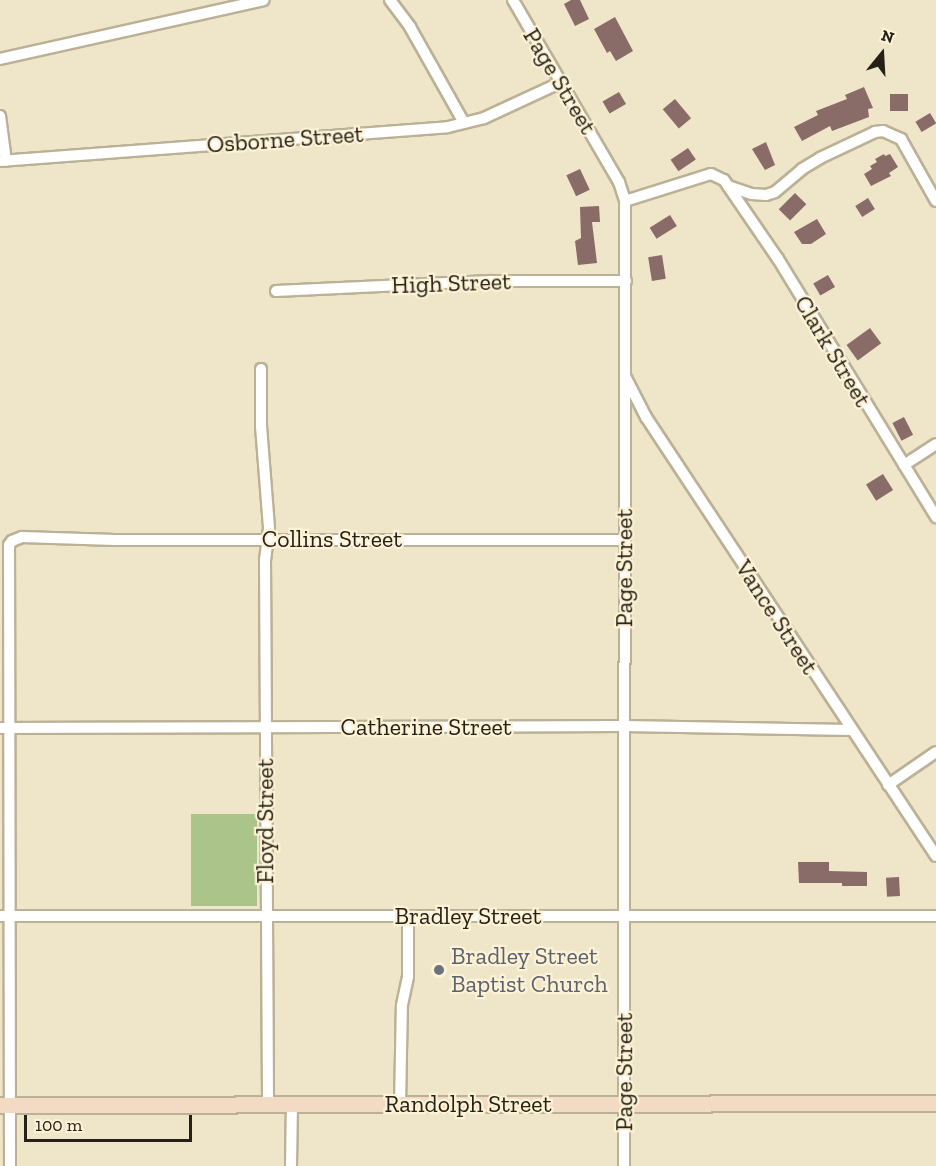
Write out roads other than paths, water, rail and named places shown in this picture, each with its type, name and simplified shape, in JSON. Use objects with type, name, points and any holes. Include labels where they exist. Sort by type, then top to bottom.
[{"type":"street","points":[[0,59],[262,0]]},
{"type":"street","points":[[390,0],[410,27],[464,123]]},
{"type":"street","name":"Page Street","points":[[513,0],[619,182],[625,201],[624,1166]]},
{"type":"street","name":"Osborne Street","points":[[3,161],[386,133],[464,123],[506,109],[562,82]]},
{"type":"street","points":[[0,116],[3,161]]},
{"type":"street","points":[[625,201],[703,175],[718,176],[728,186],[751,194],[766,195],[775,192],[802,169],[820,158],[875,132],[883,131],[901,139],[935,199]]},
{"type":"street","name":"Clark Street","points":[[728,186],[778,259],[936,517]]},
{"type":"street","name":"High Street","points":[[276,291],[491,281],[626,280]]},
{"type":"street","points":[[261,369],[261,426],[269,518],[267,540]]},
{"type":"street","name":"Vance Street","points":[[625,375],[646,417],[936,856]]},
{"type":"street","points":[[904,465],[936,444]]},
{"type":"street","name":"Collins Street","points":[[10,1166],[5,1105],[5,728],[9,545],[16,537],[623,540]]},
{"type":"street","name":"Floyd Street","points":[[267,540],[265,728],[268,1103]]},
{"type":"street","name":"Catherine Street","points":[[5,728],[624,726],[851,730]]},
{"type":"street","points":[[888,784],[936,752]]},
{"type":"street","name":"Bradley Street","points":[[5,916],[936,916]]},
{"type":"street","points":[[400,1105],[402,1005],[408,977],[408,916]]},
{"type":"street","name":"Randolph Street","points":[[5,1105],[936,1103]]},
{"type":"street","points":[[291,1166],[292,1104]]},
{"type":"place","name":"Bradley Street Baptist Church","points":[[439,970]]}]
